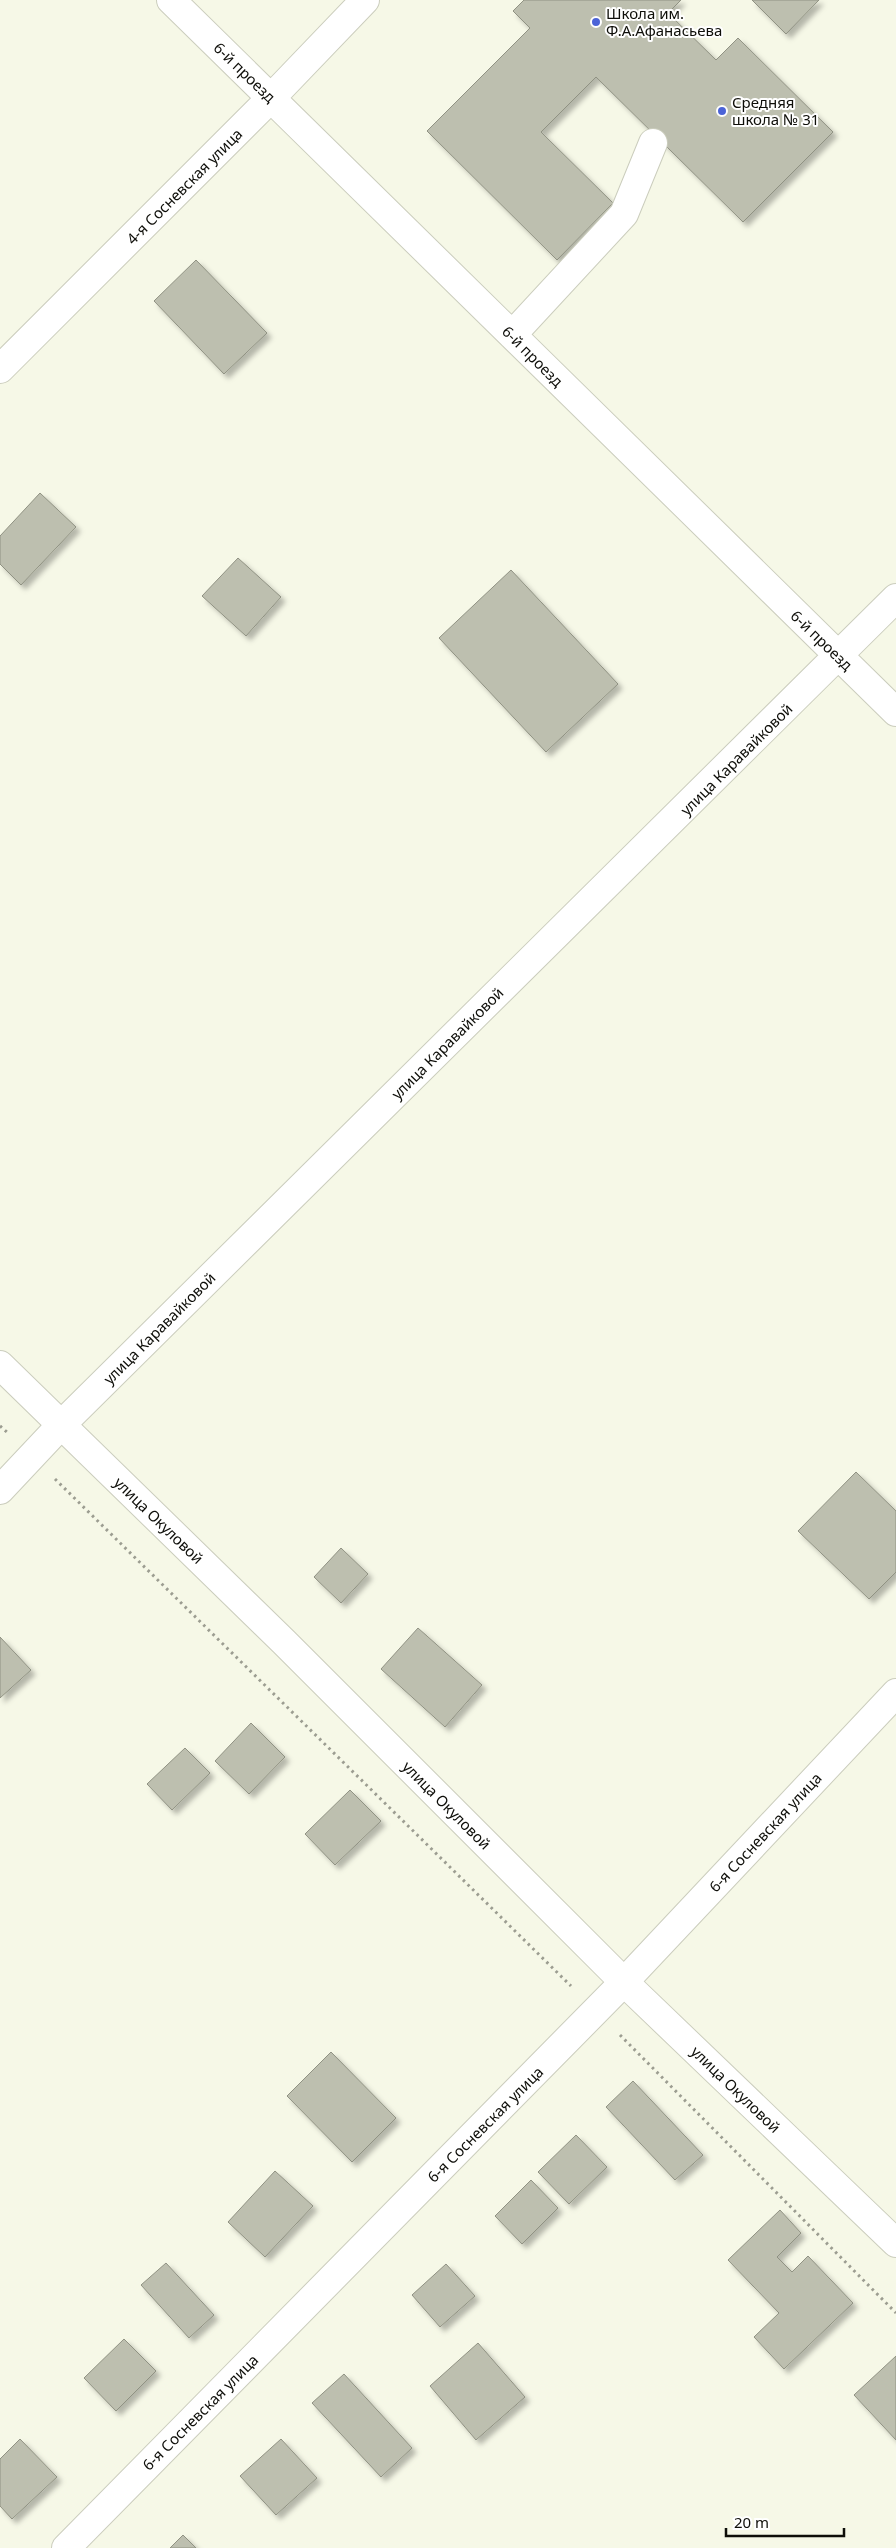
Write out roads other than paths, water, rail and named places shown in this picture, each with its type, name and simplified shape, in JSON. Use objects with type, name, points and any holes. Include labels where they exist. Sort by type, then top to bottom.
[{"type":"street","name":"6-й проезд","points":[[171,0],[896,712]]},
{"type":"street","name":"4-я Сосневская улица","points":[[0,369],[272,98],[365,0]]},
{"type":"street","points":[[512,335],[624,214],[653,144]]},
{"type":"street","name":"улица Каравайковой","points":[[0,1490],[62,1424],[896,598]]},
{"type":"street","name":"улица Окуловой","points":[[0,1365],[284,1642],[624,1982],[896,2243]]},
{"type":"street","name":"6-я Сосневская улица","points":[[66,2548],[596,2011],[896,1693]]},
{"type":"place","name":"Школа им. Ф.А.Афанасьева","points":[[596,22]]},
{"type":"place","name":"Средняя школа № 31","points":[[722,111]]}]
